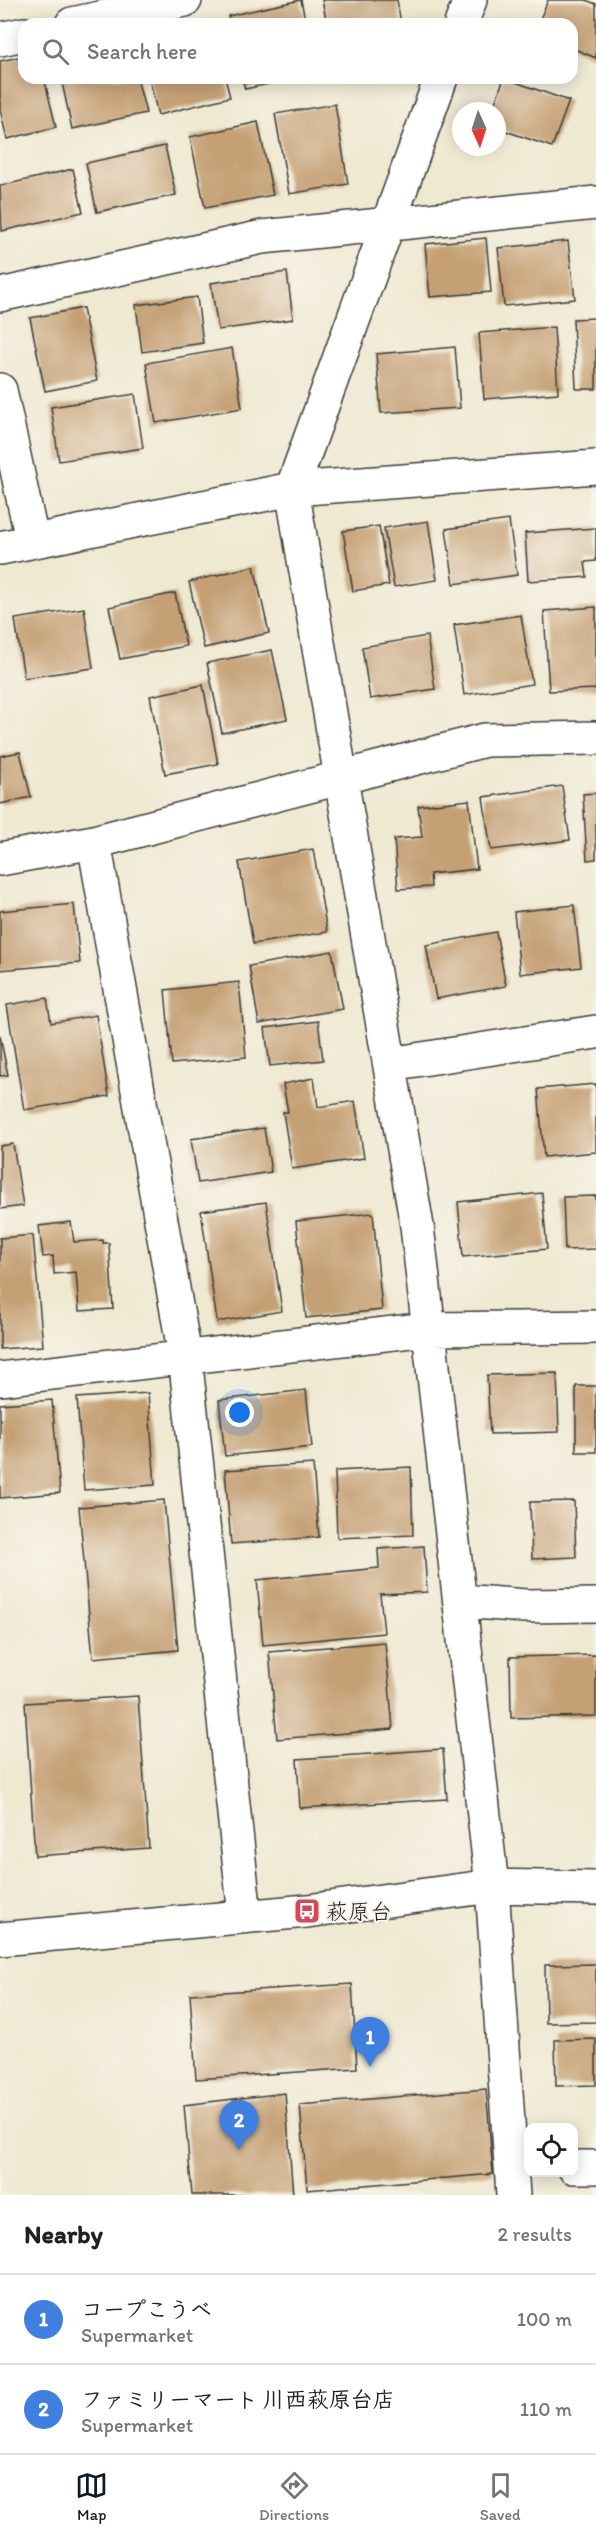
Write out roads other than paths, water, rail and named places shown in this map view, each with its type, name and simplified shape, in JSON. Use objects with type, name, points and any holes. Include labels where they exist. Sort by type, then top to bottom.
[{"type":"street","points":[[100,18],[185,0]]},
{"type":"street","points":[[463,18],[470,0]]},
{"type":"street","points":[[0,39],[18,35]]},
{"type":"street","points":[[439,84],[385,226],[292,489],[417,1226],[492,1886],[518,2176]]},
{"type":"street","points":[[0,295],[262,237],[596,203]]},
{"type":"street","points":[[0,390],[32,540]]},
{"type":"street","points":[[0,548],[292,489],[596,467]]},
{"type":"street","points":[[0,858],[94,842],[339,776],[485,740],[596,738]]},
{"type":"street","points":[[94,842],[185,1356],[245,1916]]},
{"type":"street","points":[[390,1064],[596,1032]]},
{"type":"street","points":[[0,1379],[428,1329],[596,1327]]},
{"type":"street","points":[[461,1601],[526,1605],[596,1605]]},
{"type":"street","points":[[0,1939],[245,1916],[492,1886],[596,1888]]},
{"type":"street","points":[[578,2167],[596,2168]]},
{"type":"place","name":"萩原台","points":[[307,1911]]},
{"type":"place","name":"コープこうべ","points":[[370,2067]]},
{"type":"place","name":"ファミリーマート 川西萩原台店","points":[[239,2150]]}]
